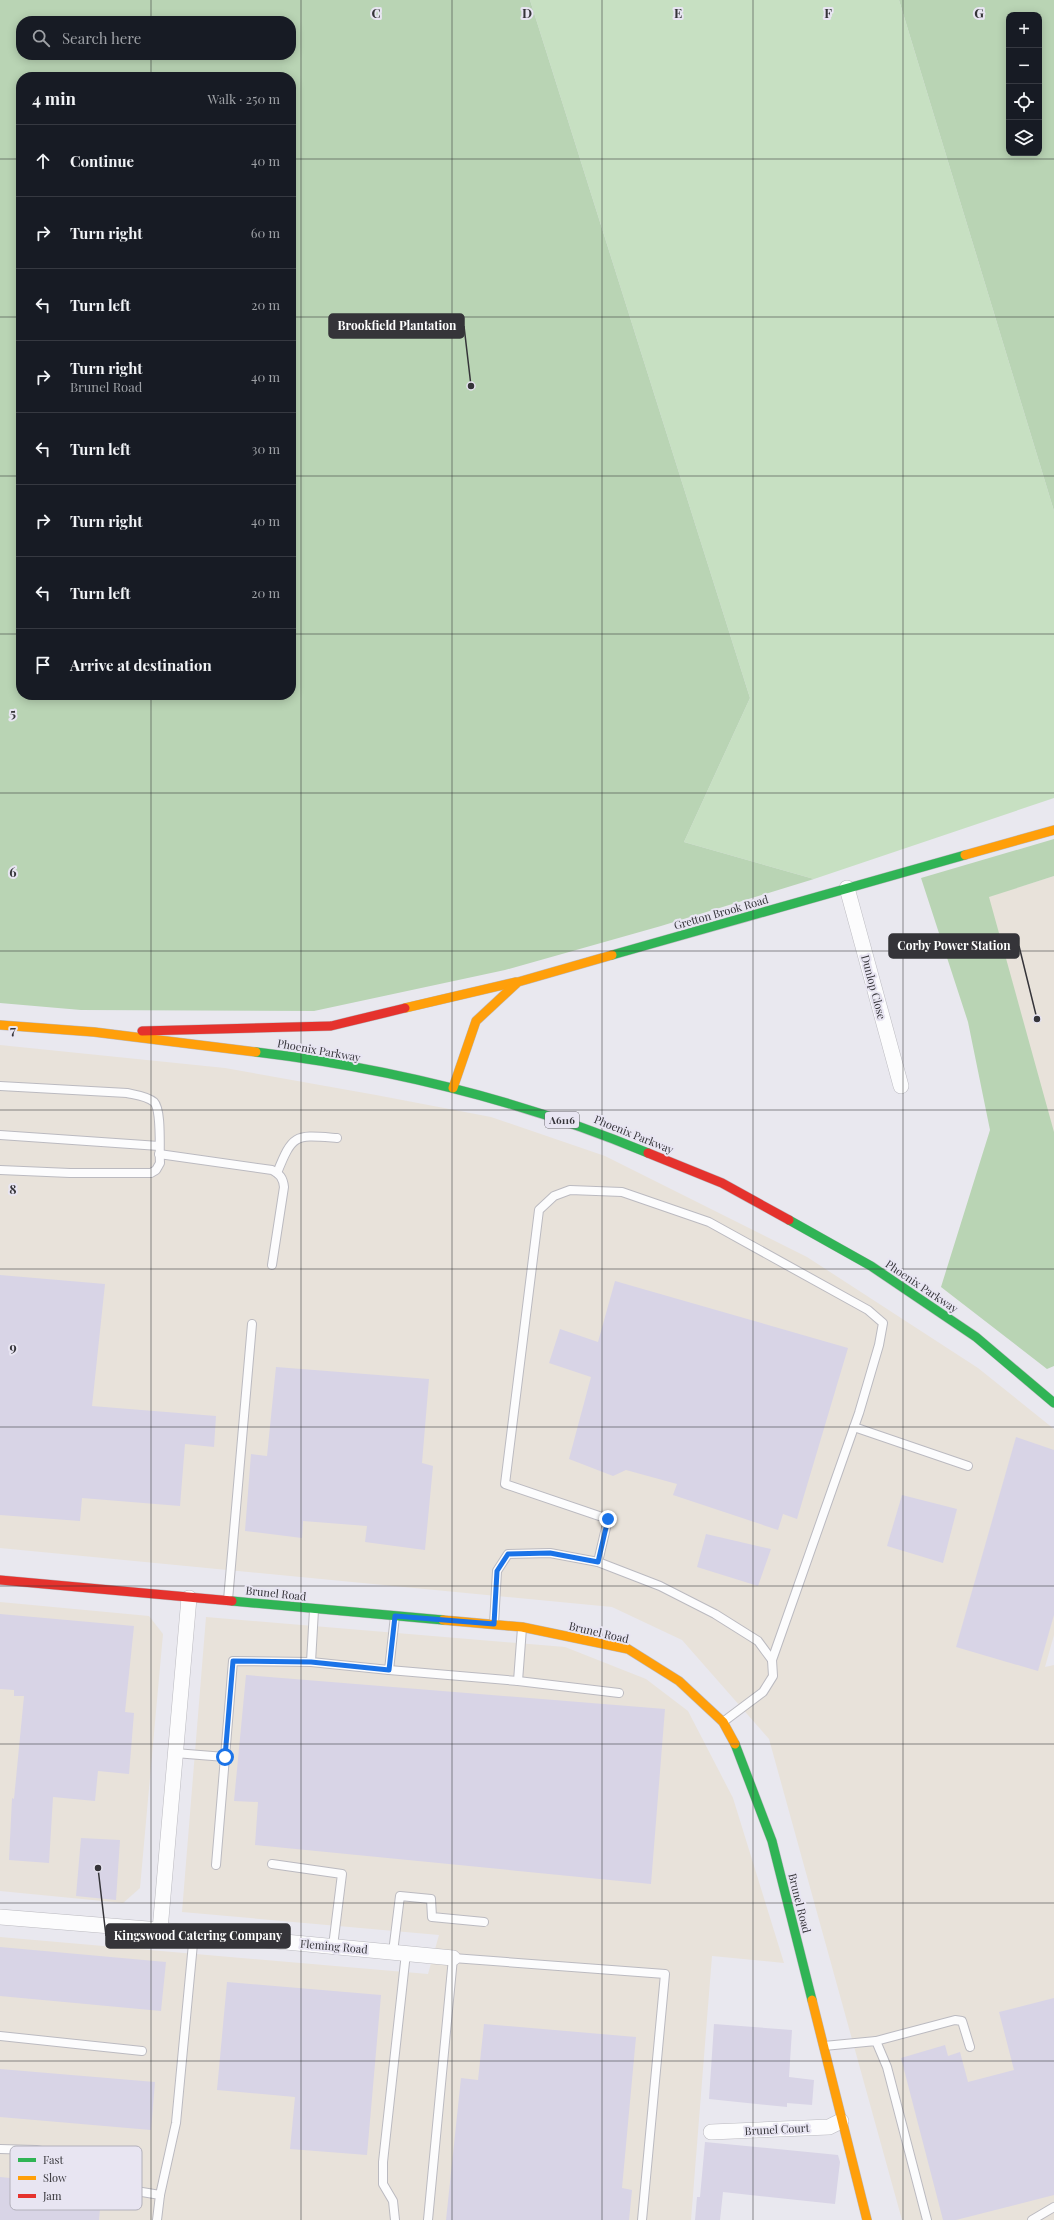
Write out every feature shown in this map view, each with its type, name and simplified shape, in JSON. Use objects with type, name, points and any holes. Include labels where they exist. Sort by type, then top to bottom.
[{"type":"street","name":"Gretton Brook Road","points":[[453,1088],[476,1021],[518,982],[1054,830]]},
{"type":"street","name":"Dunlop Close","points":[[848,888],[901,1086]]},
{"type":"street","points":[[94,1032],[331,1026],[518,982]]},
{"type":"street","name":"Phoenix Parkway","points":[[0,1025],[94,1032],[307,1058],[453,1088],[591,1129],[722,1184],[871,1266],[976,1337],[1054,1403]]},
{"type":"street","name":"Brunel Road","points":[[0,1580],[522,1627],[628,1649],[679,1681],[722,1722],[732,1735],[772,1841],[867,2220]]},
{"type":"street","points":[[160,1930],[188,1598]]},
{"type":"street","name":"Fleming Road","points":[[0,1917],[194,1933],[453,1958]]},
{"type":"street","name":"Brunel Court","points":[[711,2132],[829,2126],[842,2121]]},
{"type":"lane","points":[[0,1086],[127,1093],[144,1097],[154,1102],[158,1112],[160,1163],[156,1170],[151,1172],[70,1173],[0,1170]]},
{"type":"lane","points":[[0,1135],[159,1150],[277,1172],[283,1179],[284,1187],[272,1265]]},
{"type":"lane","points":[[277,1172],[286,1150],[293,1141],[303,1135],[337,1138]]},
{"type":"lane","points":[[598,1562],[608,1519],[504,1484],[539,1210],[554,1196],[570,1190],[622,1192],[709,1222],[868,1310],[882,1323],[875,1360],[854,1427],[772,1660],[773,1676],[763,1692],[722,1722]]},
{"type":"lane","points":[[228,1600],[252,1324]]},
{"type":"lane","points":[[854,1427],[968,1466]]},
{"type":"lane","points":[[494,1624],[497,1571],[508,1554],[550,1553],[598,1562],[660,1586],[715,1614],[758,1641],[772,1660]]},
{"type":"lane","points":[[311,1662],[314,1609]]},
{"type":"lane","points":[[389,1670],[395,1616]]},
{"type":"lane","points":[[518,1681],[522,1627]]},
{"type":"lane","points":[[216,1865],[233,1661],[311,1662],[518,1681],[619,1693]]},
{"type":"lane","points":[[176,1753],[225,1757]]},
{"type":"lane","points":[[272,1864],[342,1874],[333,1946]]},
{"type":"lane","points":[[395,2220],[393,2201],[382,2184],[382,2162],[399,1953],[400,1896],[431,1899],[432,1917],[484,1922]]},
{"type":"lane","points":[[157,2220],[160,2195],[176,2123],[194,1933]]},
{"type":"lane","points":[[428,2220],[453,1958],[665,1974],[642,2220]]},
{"type":"lane","points":[[823,2046],[876,2041],[955,2020],[962,2021],[970,2047]]},
{"type":"lane","points":[[0,2036],[142,2051]]},
{"type":"lane","points":[[876,2041],[887,2067],[927,2220]]},
{"type":"lane","points":[[0,2149],[10,2149]]},
{"type":"lane","points":[[142,2192],[160,2195]]},
{"type":"lane","points":[[1032,2220],[1054,2207]]},
{"type":"shaded area","points":[[1054,876],[1054,1140],[987,897]]},
{"type":"shaded area","points":[[0,1045],[225,1068],[376,1095],[491,1117],[605,1156],[807,1257],[978,1368],[1054,1429],[1054,1635],[1045,1667],[1054,1665],[1054,2220],[902,2220],[769,1739],[682,1640],[612,1607],[0,1548]]},
{"type":"shaded area","points":[[0,1602],[149,1616],[163,1634],[140,1888],[123,1903],[0,1891]]},
{"type":"shaded area","points":[[206,1617],[565,1647],[646,1679],[688,1711],[733,1798],[784,1963],[712,1956],[691,2220],[0,2220],[0,1937],[428,1974],[439,1935],[182,1912]]},
{"type":"green space","points":[[0,0],[530,0],[750,698],[684,842],[814,879],[661,926],[505,970],[314,1011],[81,1010],[0,1003]]},
{"type":"green space","points":[[530,0],[899,0],[1054,511],[1054,798],[814,879],[684,842],[750,698]]},
{"type":"green space","points":[[899,0],[1054,0],[1054,511]]},
{"type":"green space","points":[[1054,839],[1054,876],[989,897],[1054,1132],[1054,1366],[1047,1369],[941,1287],[990,1130],[968,1022],[921,878]]},
{"type":"building","points":[[0,1275],[105,1284],[92,1406],[216,1416],[214,1447],[185,1444],[180,1506],[82,1498],[80,1521],[0,1515]]},
{"type":"building","points":[[615,1281],[848,1348],[797,1519],[783,1514],[778,1530],[673,1495],[677,1484],[626,1470],[613,1476],[569,1459],[591,1377],[549,1363],[560,1329],[598,1342]]},
{"type":"building","points":[[276,1367],[429,1379],[422,1463],[433,1466],[425,1550],[365,1542],[367,1526],[303,1521],[302,1538],[245,1531],[251,1454],[267,1456]]},
{"type":"building","points":[[1016,1437],[1054,1450],[1054,1615],[1038,1671],[956,1647]]},
{"type":"building","points":[[902,1495],[957,1509],[943,1563],[887,1546]]},
{"type":"building","points":[[706,1534],[771,1549],[758,1586],[697,1567]]},
{"type":"building","points":[[0,1614],[134,1626],[125,1712],[134,1713],[129,1774],[98,1771],[95,1801],[53,1797],[49,1863],[9,1860],[12,1798],[14,1799],[24,1696],[14,1696],[14,1690],[0,1689]]},
{"type":"building","points":[[246,1675],[665,1709],[651,1884],[255,1845],[258,1802],[234,1801]]},
{"type":"building","points":[[81,1838],[120,1840],[116,1900],[76,1896]]},
{"type":"building","points":[[0,1947],[166,1962],[161,2011],[0,1996]]},
{"type":"building","points":[[227,1982],[381,1995],[367,2155],[290,2149],[295,2097],[217,2090]]},
{"type":"building","points":[[1054,1998],[1054,2195],[956,2220],[943,2220],[901,2058],[945,2045],[948,2056],[960,2052],[968,2082],[1014,2070],[999,2012]]},
{"type":"building","points":[[484,2024],[636,2037],[622,2188],[632,2190],[629,2220],[446,2220],[461,2078],[478,2080]]},
{"type":"building","points":[[714,2024],[792,2030],[789,2077],[814,2080],[812,2105],[787,2103],[787,2107],[709,2099]]},
{"type":"building","points":[[0,2069],[155,2082],[151,2130],[0,2117]]},
{"type":"building","points":[[705,2142],[838,2155],[840,2162],[835,2204],[723,2192],[720,2220],[695,2220],[697,2197],[700,2197]]},
{"type":"building","points":[[0,2177],[10,2178],[10,2210],[100,2210],[99,2220],[0,2220]]},
{"type":"traffic: fast","points":[[612,955],[965,855]]},
{"type":"traffic: fast","points":[[256,1052],[356,1067],[455,1089],[504,1102],[553,1118],[601,1134],[648,1153]]},
{"type":"traffic: fast","points":[[789,1220],[871,1266],[976,1337],[1054,1403]]},
{"type":"traffic: fast","points":[[232,1601],[443,1620]]},
{"type":"traffic: fast","points":[[735,1744],[772,1841],[812,2000]]},
{"type":"traffic: slow","points":[[965,855],[1054,830]]},
{"type":"traffic: slow","points":[[453,1088],[476,1021],[518,982],[612,955]]},
{"type":"traffic: slow","points":[[405,1008],[516,982]]},
{"type":"traffic: slow","points":[[0,1025],[94,1032],[256,1052]]},
{"type":"traffic: slow","points":[[443,1620],[522,1627],[628,1649],[679,1681],[723,1722],[735,1744]]},
{"type":"traffic: slow","points":[[812,2000],[867,2220]]},
{"type":"traffic: jam","points":[[142,1031],[331,1026],[405,1008]]},
{"type":"traffic: jam","points":[[648,1153],[722,1183],[789,1220]]},
{"type":"traffic: jam","points":[[0,1580],[232,1601]]},
{"type":"place","name":"Brookfield Plantation","points":[[471,386]]},
{"type":"place","name":"Corby Power Station","points":[[1037,1019]]},
{"type":"place","name":"Kingswood Catering Company","points":[[98,1868]]},
{"type":"route","points":[[225,1757],[233,1661],[311,1662],[389,1670],[395,1616],[494,1624],[497,1571],[508,1554],[550,1553],[598,1562],[608,1519]]}]
